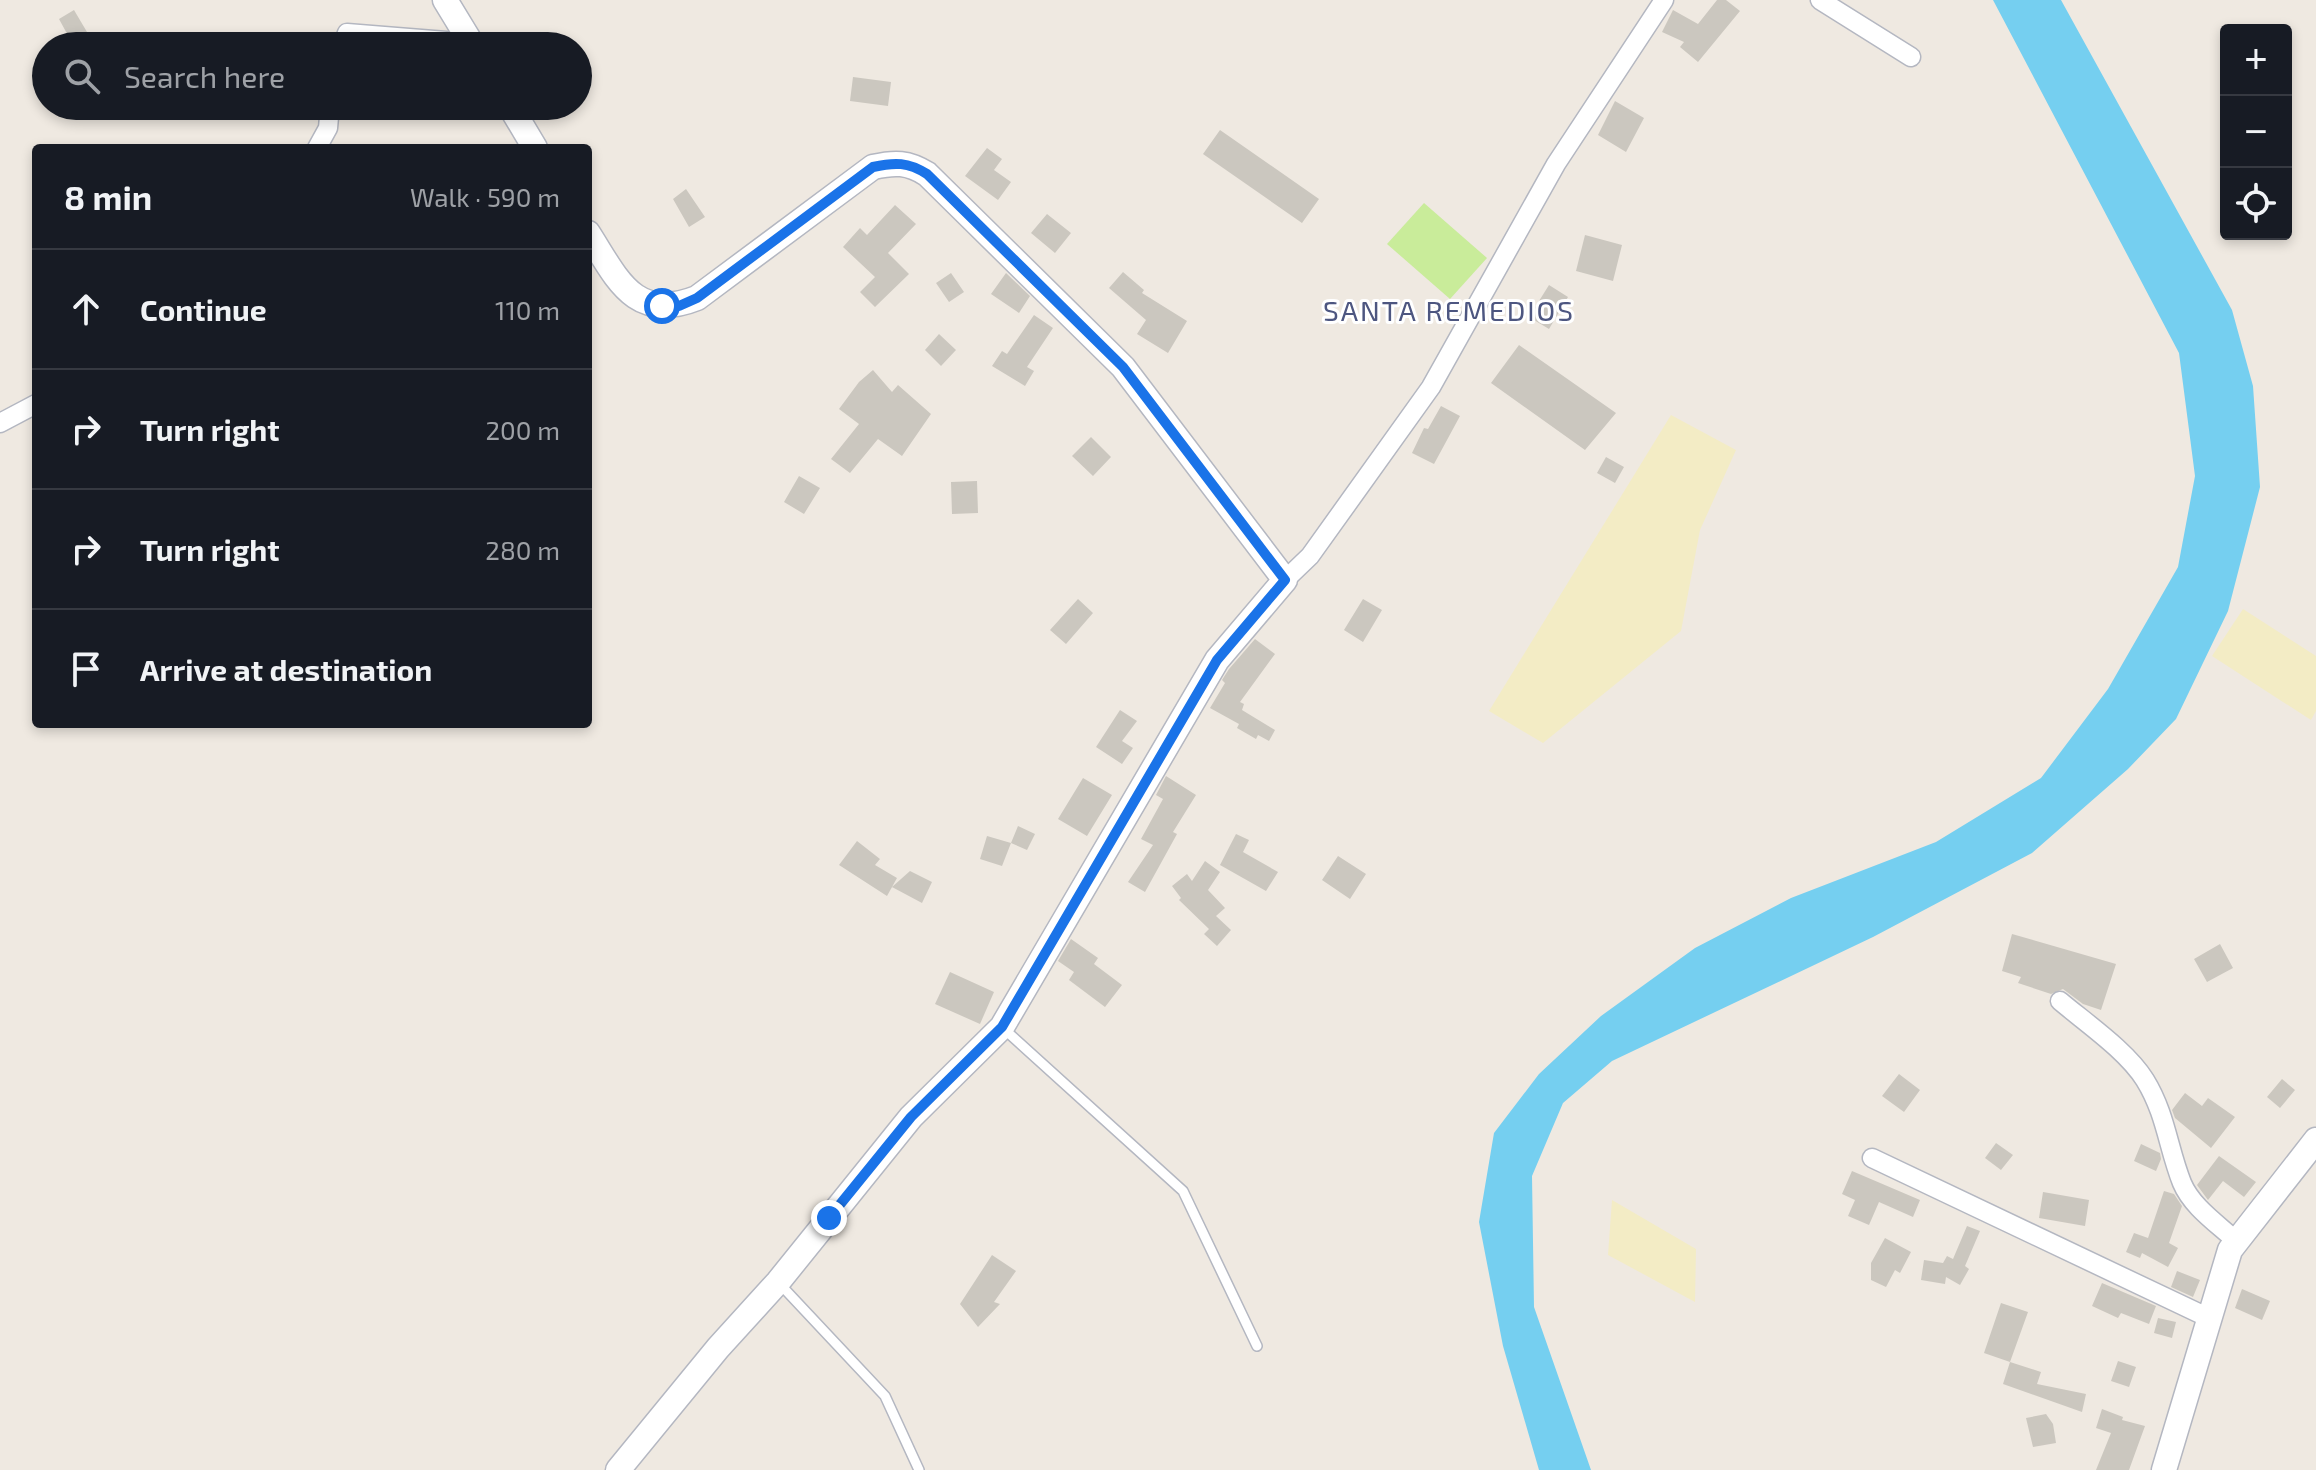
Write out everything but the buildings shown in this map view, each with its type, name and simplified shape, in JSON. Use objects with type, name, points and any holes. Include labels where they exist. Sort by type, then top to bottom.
[{"type":"street","points":[[445,0],[465,32]]},
{"type":"street","points":[[618,1470],[718,1348],[778,1282],[911,1117],[1002,1027],[1217,660],[1285,580],[1310,556],[1431,387],[1556,164],[1664,0]]},
{"type":"street","points":[[1820,0],[1911,57]]},
{"type":"street","points":[[319,144],[329,120]]},
{"type":"street","points":[[518,120],[533,144]]},
{"type":"street","points":[[592,239],[621,285],[633,296],[647,305],[679,306],[697,298],[873,167],[893,162],[911,164],[927,174],[1123,367],[1285,580]]},
{"type":"street","points":[[0,423],[32,406]]},
{"type":"street","points":[[2060,1001],[2127,1059],[2143,1078],[2161,1108],[2183,1185],[2199,1208],[2236,1241]]},
{"type":"street","points":[[2164,1470],[2230,1250],[2316,1140]]},
{"type":"street","points":[[1872,1158],[2209,1318]]},
{"type":"lane","points":[[1002,1027],[1183,1191],[1257,1346]]},
{"type":"lane","points":[[778,1282],[885,1396],[919,1470]]},
{"type":"sand","points":[[1671,415],[1736,450],[1700,530],[1681,631],[1543,743],[1489,711]]},
{"type":"sand","points":[[2243,609],[2316,656],[2316,711],[2311,720],[2212,656]]},
{"type":"sand","points":[[1612,1200],[1696,1249],[1695,1302],[1608,1255]]},
{"type":"green space","points":[[1424,203],[1487,258],[1450,299],[1387,244]]},
{"type":"water","points":[[1993,0],[2061,0],[2232,310],[2253,386],[2260,487],[2228,611],[2176,719],[2128,769],[2032,853],[1873,937],[1612,1061],[1563,1103],[1532,1176],[1534,1307],[1591,1470],[1539,1470],[1503,1346],[1479,1222],[1494,1133],[1539,1074],[1601,1016],[1695,948],[1791,898],[1936,842],[2041,778],[2108,689],[2178,567],[2195,476],[2179,353]]},
{"type":"district","name":"SANTA REMEDIOS","points":[[1449,310]]},
{"type":"route","points":[[662,306],[679,306],[697,298],[873,167],[893,162],[911,164],[927,174],[1123,367],[1285,580],[1217,660],[1002,1027],[911,1117],[829,1218]]}]
